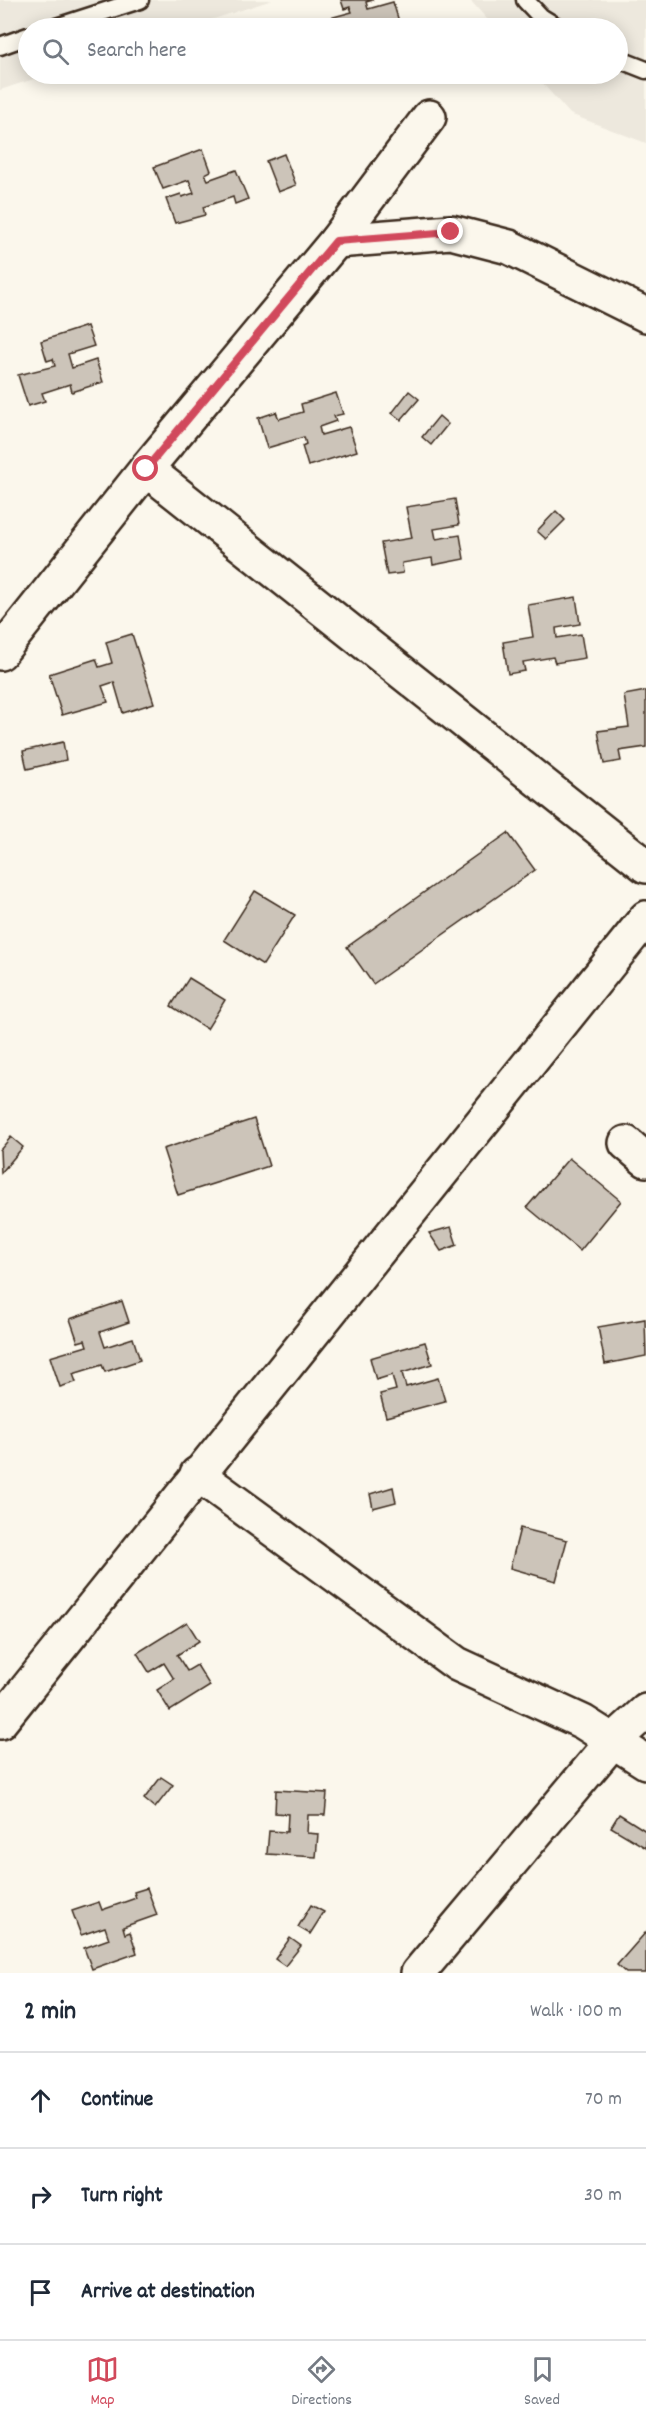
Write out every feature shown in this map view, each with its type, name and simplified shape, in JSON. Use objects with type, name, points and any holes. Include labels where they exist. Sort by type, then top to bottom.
[{"type":"street","points":[[0,653],[146,469],[336,241],[429,117]]},
{"type":"street","points":[[336,241],[451,232],[509,247],[646,315]]},
{"type":"street","points":[[146,469],[646,866]]},
{"type":"street","points":[[0,1722],[646,918]]},
{"type":"street","points":[[197,1474],[457,1664],[583,1722],[646,1762]]},
{"type":"street","points":[[417,1973],[613,1742],[646,1711]]},
{"type":"lane","points":[[84,18],[140,0]]},
{"type":"lane","points":[[525,0],[543,18]]},
{"type":"lane","points":[[0,46],[18,40]]},
{"type":"lane","points":[[628,63],[646,70]]},
{"type":"shaded area","points":[[0,0],[272,0],[217,18],[18,18],[18,84],[0,90]]},
{"type":"shaded area","points":[[470,0],[646,0],[646,143],[570,114],[543,84],[628,84],[628,18],[486,18]]},
{"type":"building","points":[[341,0],[373,0],[366,2],[368,9],[393,2],[398,18],[330,18],[352,12],[350,7],[344,9]]},
{"type":"building","points":[[203,149],[211,171],[205,174],[208,180],[236,170],[248,199],[235,204],[233,197],[203,207],[205,215],[175,223],[166,199],[194,193],[189,180],[163,189],[154,167]]},
{"type":"building","points":[[284,154],[296,185],[278,192],[266,161]]},
{"type":"building","points":[[87,326],[94,346],[68,354],[72,368],[96,360],[103,382],[72,392],[70,384],[42,393],[45,401],[28,406],[18,375],[55,366],[53,359],[47,361],[41,341]]},
{"type":"building","points":[[409,391],[419,399],[401,420],[392,413]]},
{"type":"building","points":[[336,393],[343,414],[334,416],[336,421],[319,427],[321,435],[349,427],[357,451],[308,466],[302,446],[306,444],[304,437],[267,448],[258,418],[276,412],[279,419],[303,412],[301,404]]},
{"type":"building","points":[[439,416],[448,424],[431,445],[422,437]]},
{"type":"building","points":[[455,499],[459,525],[434,529],[436,539],[460,535],[464,559],[433,565],[432,558],[402,563],[403,573],[387,575],[381,543],[412,538],[406,507]]},
{"type":"building","points":[[556,511],[565,520],[546,539],[537,531]]},
{"type":"building","points":[[576,597],[580,624],[556,628],[557,638],[581,634],[585,658],[555,663],[553,657],[523,662],[525,671],[508,674],[503,642],[533,637],[528,605]]},
{"type":"building","points":[[132,634],[154,703],[123,713],[114,682],[102,686],[108,702],[62,715],[49,674],[96,659],[99,667],[112,663],[106,642]]},
{"type":"building","points":[[646,691],[646,747],[619,751],[621,761],[604,764],[598,731],[629,727],[624,695]]},
{"type":"building","points":[[63,742],[66,760],[27,769],[23,751]]},
{"type":"building","points":[[508,833],[535,870],[373,984],[347,947]]},
{"type":"building","points":[[255,891],[295,915],[263,965],[224,940]]},
{"type":"building","points":[[189,978],[225,1000],[207,1029],[171,1006]]},
{"type":"building","points":[[254,1119],[269,1166],[178,1195],[163,1149]]},
{"type":"building","points":[[11,1137],[23,1147],[1,1173],[0,1150]]},
{"type":"building","points":[[569,1158],[621,1201],[580,1251],[527,1207]]},
{"type":"building","points":[[451,1227],[457,1245],[441,1251],[429,1233]]},
{"type":"building","points":[[122,1301],[129,1322],[100,1332],[105,1347],[133,1338],[140,1360],[105,1372],[102,1365],[73,1374],[76,1382],[60,1387],[50,1357],[87,1346],[85,1340],[78,1342],[70,1319]]},
{"type":"building","points":[[645,1319],[646,1356],[605,1364],[598,1327]]},
{"type":"building","points":[[425,1342],[432,1364],[402,1373],[406,1387],[438,1378],[445,1401],[386,1417],[380,1394],[396,1390],[392,1375],[376,1380],[370,1358]]},
{"type":"building","points":[[393,1487],[396,1502],[373,1508],[370,1494]]},
{"type":"building","points":[[520,1528],[567,1540],[556,1581],[510,1568]]},
{"type":"building","points":[[187,1622],[199,1641],[177,1655],[187,1671],[197,1665],[210,1686],[170,1711],[157,1690],[174,1679],[164,1663],[149,1672],[137,1653]]},
{"type":"building","points":[[161,1777],[173,1785],[155,1808],[144,1799]]},
{"type":"building","points":[[276,1790],[327,1793],[325,1815],[308,1815],[307,1833],[318,1834],[316,1857],[267,1854],[269,1831],[287,1832],[288,1814],[275,1813]]},
{"type":"building","points":[[619,1814],[646,1831],[646,1848],[611,1827]]},
{"type":"building","points":[[147,1888],[157,1915],[123,1927],[125,1934],[130,1932],[137,1953],[92,1969],[84,1948],[109,1939],[105,1927],[81,1935],[72,1911],[99,1902],[102,1910],[136,1898],[134,1892]]},
{"type":"building","points":[[311,1905],[324,1912],[310,1934],[298,1927]]},
{"type":"building","points":[[646,1932],[646,1973],[626,1973],[617,1965]]},
{"type":"building","points":[[290,1938],[301,1946],[285,1966],[275,1959]]},
{"type":"route","points":[[146,469],[336,241],[451,232]]}]
